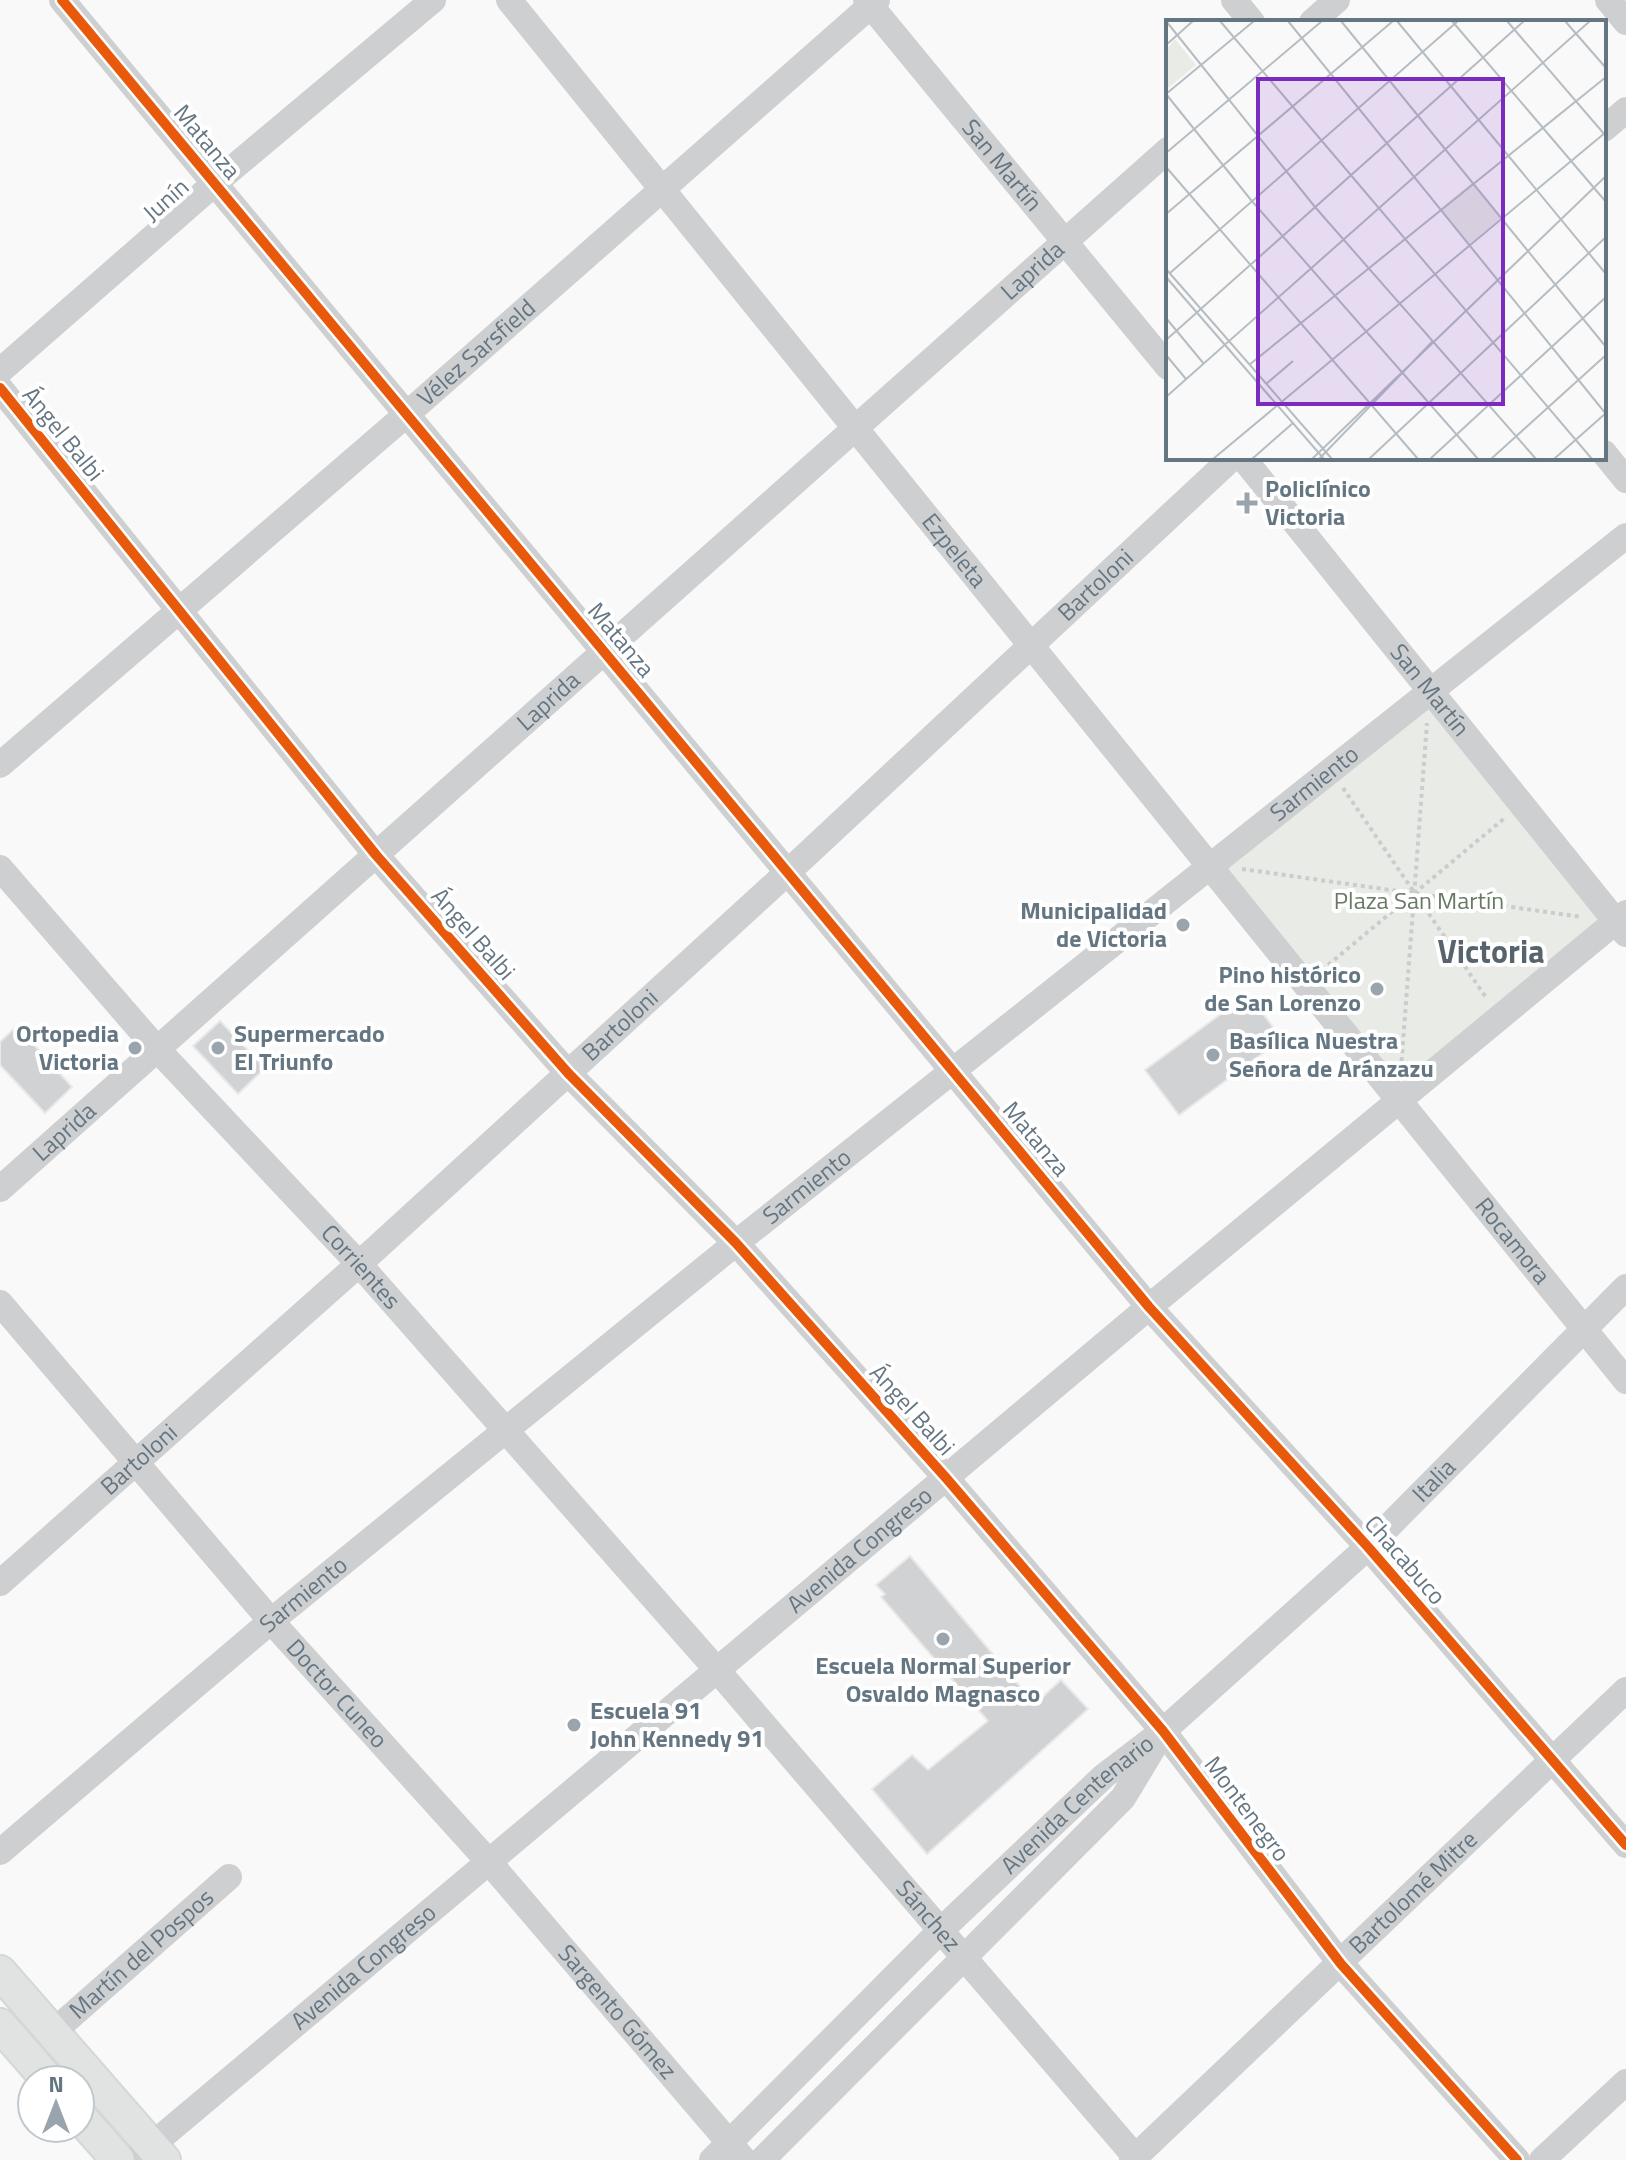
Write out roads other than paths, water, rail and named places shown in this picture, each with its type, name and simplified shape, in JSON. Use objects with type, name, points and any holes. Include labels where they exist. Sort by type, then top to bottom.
[{"type":"main road","points":[[0,1972],[53,2032],[150,2155]]},
{"type":"main road","points":[[0,2025],[34,2064]]},
{"type":"main road","points":[[96,2135],[118,2160]]},
{"type":"street","name":"Matanza","points":[[62,0],[1149,1307]]},
{"type":"street","name":"Junín","points":[[0,371],[215,183],[433,0]]},
{"type":"street","name":"Ezpeleta","points":[[509,0],[1399,1100]]},
{"type":"street","points":[[1234,0],[1250,20]]},
{"type":"street","points":[[1314,20],[1337,0]]},
{"type":"street","points":[[1608,0],[1626,22]]},
{"type":"street","name":"Vélez Sarsfield","points":[[0,765],[407,414],[871,2]]},
{"type":"street","name":"San Martín","points":[[871,2],[1166,365]]},
{"type":"street","points":[[1606,127],[1626,110]]},
{"type":"street","name":"Laprida","points":[[0,1189],[1166,152]]},
{"type":"street","name":"Ángel Balbi","points":[[0,388],[376,855],[568,1073],[736,1243],[947,1479]]},
{"type":"street","points":[[1606,455],[1626,480]]},
{"type":"street","name":"Bartoloni","points":[[0,1583],[359,1264],[788,872],[1230,460]]},
{"type":"street","name":"San Martín","points":[[1245,460],[1521,804],[1623,923]]},
{"type":"street","name":"Sarmiento","points":[[0,1852],[271,1621],[736,1243],[1429,689],[1626,536]]},
{"type":"street","name":"Corrientes","points":[[0,868],[157,1049],[359,1264],[717,1670]]},
{"type":"street","name":"Avenida Congreso","points":[[150,2155],[489,1862],[1149,1307],[1499,1018],[1623,923]]},
{"type":"street","name":"Rocamora","points":[[1399,1100],[1626,1381]]},
{"type":"street","name":"Italia","points":[[1163,1731],[1368,1547],[1626,1287]]},
{"type":"street","name":"Doctor Cuneo","points":[[0,1303],[271,1621],[489,1862]]},
{"type":"street","name":"Chacabuco","points":[[1149,1307],[1368,1547],[1626,1845]]},
{"type":"street","name":"Montenegro","points":[[947,1479],[1163,1731],[1341,1964],[1517,2160]]},
{"type":"street","name":"Sánchez","points":[[717,1670],[1135,2159]]},
{"type":"street","name":"Bartolomé Mitre","points":[[1135,2159],[1626,1690]]},
{"type":"street","name":"Avenida Centenario","points":[[729,2154],[940,1931],[1104,1776],[1163,1731]]},
{"type":"street","name":"Avenida Centenario","points":[[762,2160],[1123,1798],[1163,1731]]},
{"type":"street","name":"Sargento Gómez","points":[[489,1862],[729,2154]]},
{"type":"street","name":"Martín del Pospos","points":[[53,2032],[229,1877]]},
{"type":"street","points":[[1542,2160],[1626,2082]]},
{"type":"place","name":"Policlínico Victoria","points":[[1247,503]]},
{"type":"place","name":"Municipalidad de Victoria","points":[[1183,925]]},
{"type":"place","name":"Pino histórico de San Lorenzo","points":[[1377,989]]},
{"type":"place","name":"Ortopedia Victoria","points":[[135,1048]]},
{"type":"place","name":"Supermercado El Triunfo","points":[[218,1048]]},
{"type":"place","name":"Basílica Nuestra Señora de Aránzazu","points":[[1213,1055]]},
{"type":"place","name":"Escuela Normal Superior Osvaldo Magnasco","points":[[943,1639]]},
{"type":"place","name":"Escuela 91 John Kennedy 91","points":[[574,1725]]},
{"type":"district","name":"Victoria","points":[[1491,952]]},
{"type":"park label","name":"Plaza San Martín","points":[[1419,901]]}]
